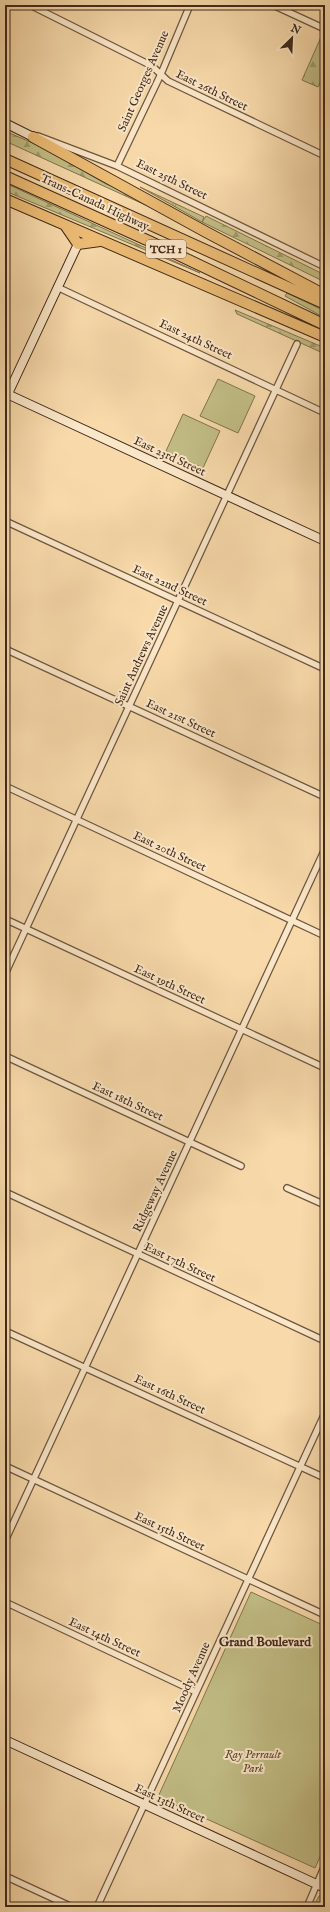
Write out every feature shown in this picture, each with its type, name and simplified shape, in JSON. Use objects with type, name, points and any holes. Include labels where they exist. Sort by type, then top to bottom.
[{"type":"highway","points":[[33,137],[199,228],[325,294]]},
{"type":"highway","name":"Trans-Canada Highway","points":[[5,159],[325,304]]},
{"type":"highway","name":"Trans-Canada Highway","points":[[5,176],[149,241],[325,326]]},
{"type":"highway","points":[[5,199],[325,337]]},
{"type":"highway","points":[[65,225],[78,244],[102,241]]},
{"type":"street","name":"East 26th Street","points":[[30,5],[152,66],[168,81],[325,156]]},
{"type":"street","name":"Saint Georges Avenue","points":[[117,166],[161,74],[190,5]]},
{"type":"street","points":[[273,5],[325,29]]},
{"type":"street","name":"East 25th Street","points":[[5,123],[33,137],[41,136],[117,166],[325,267]]},
{"type":"street","points":[[6,396],[78,244]]},
{"type":"street","name":"East 24th Street","points":[[57,287],[325,413]]},
{"type":"street","name":"Saint Andrews Avenue","points":[[5,974],[297,344]]},
{"type":"street","name":"East 23rd Street","points":[[6,396],[325,541]]},
{"type":"street","name":"East 22nd Street","points":[[5,520],[325,669]]},
{"type":"street","name":"East 21st Street","points":[[5,649],[325,797]]},
{"type":"street","name":"East 20th Street","points":[[5,786],[325,936]]},
{"type":"street","name":"Ridgeway Avenue","points":[[5,1541],[325,849]]},
{"type":"street","name":"East 19th Street","points":[[5,919],[325,1068]]},
{"type":"street","name":"East 18th Street","points":[[5,1056],[241,1166]]},
{"type":"street","points":[[288,1188],[325,1205]]},
{"type":"street","name":"East 17th Street","points":[[5,1192],[325,1341]]},
{"type":"street","name":"East 16th Street","points":[[5,1331],[325,1478]]},
{"type":"street","name":"Moody Avenue","points":[[97,1907],[325,1413]]},
{"type":"street","name":"East 15th Street","points":[[5,1466],[325,1615]]},
{"type":"street","name":"East 14th Street","points":[[5,1602],[196,1692]]},
{"type":"street","name":"East 13th Street","points":[[5,1740],[325,1888]]},
{"type":"street","points":[[307,1907],[325,1865]]},
{"type":"street","points":[[5,1876],[72,1907]]},
{"type":"green space","points":[[321,37],[325,39],[325,73],[318,87],[302,80]]},
{"type":"green space","points":[[5,131],[44,148],[106,184],[128,191],[198,229],[5,141]]},
{"type":"green space","points":[[5,183],[200,273],[5,191]]},
{"type":"green space","points":[[140,187],[204,217],[202,222]]},
{"type":"green space","points":[[206,216],[325,275],[325,282],[202,222]]},
{"type":"green space","points":[[287,293],[325,311],[325,318],[285,296]]},
{"type":"green space","points":[[235,310],[325,348],[325,354],[237,314]]},
{"type":"green space","points":[[218,379],[255,396],[238,433],[200,416]]},
{"type":"green space","points":[[183,414],[220,431],[203,468],[166,451]]},
{"type":"green space","name":"Ray Perrault Park","points":[[251,1592],[325,1626],[325,1846],[315,1868],[158,1797]]},
{"type":"green space","points":[[323,1894],[325,1895],[325,1907],[313,1907],[319,1896]]},
{"type":"district","name":"Grand Boulevard","points":[[265,1641]]}]
